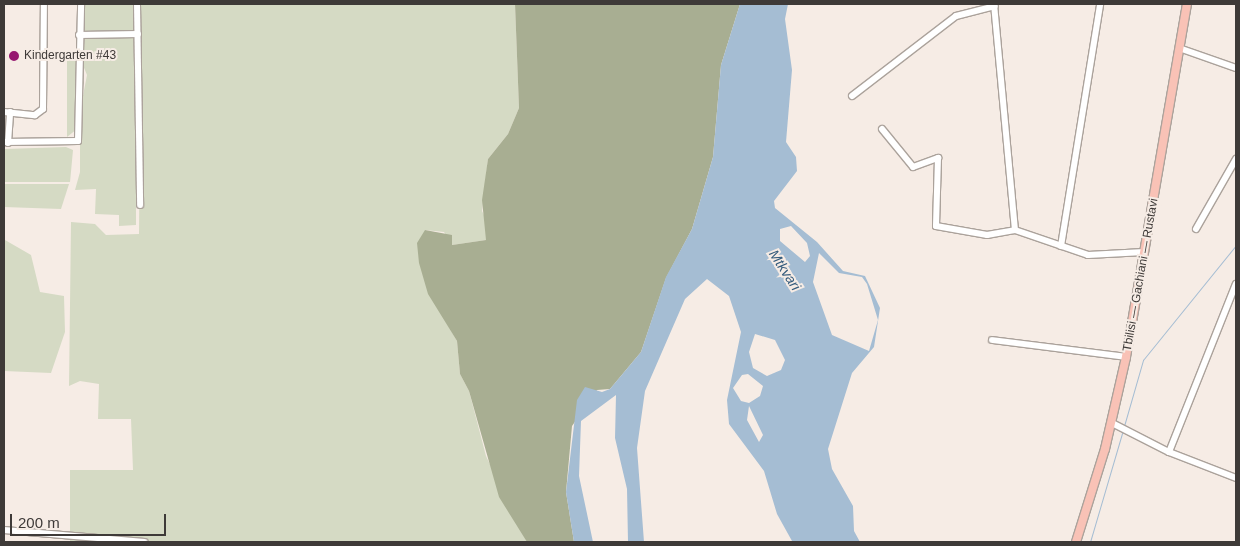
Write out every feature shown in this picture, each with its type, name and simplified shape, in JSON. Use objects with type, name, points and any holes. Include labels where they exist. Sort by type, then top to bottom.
[{"type":"main road","name":"Tbilisi — Gachiani — Rustavi","points":[[1076,542],[1115,426],[1187,4]]},
{"type":"street","points":[[44,4],[43,109],[35,115],[7,112],[6,142],[78,141],[78,55],[81,4]]},
{"type":"street","points":[[137,4],[140,205]]},
{"type":"street","points":[[1061,246],[1100,4]]},
{"type":"street","points":[[852,96],[956,16],[994,5],[1016,230]]},
{"type":"street","points":[[79,35],[138,34]]},
{"type":"street","points":[[1179,48],[1236,68]]},
{"type":"street","points":[[43,56],[78,55]]},
{"type":"street","points":[[882,129],[913,167],[938,158],[936,226],[987,235],[1016,230],[1088,255],[1144,252]]},
{"type":"street","points":[[1196,229],[1236,159]]},
{"type":"street","points":[[1169,452],[1236,284]]},
{"type":"street","points":[[992,340],[1126,357]]},
{"type":"street","points":[[1115,426],[1169,452],[1236,478]]},
{"type":"street","points":[[4,530],[144,542]]},
{"type":"green space","points":[[83,4],[134,4],[134,34],[83,34]]},
{"type":"green space","points":[[141,4],[515,4],[519,108],[508,134],[488,159],[482,211],[488,223],[486,240],[452,245],[444,232],[425,230],[446,322],[457,341],[460,374],[469,391],[486,456],[527,542],[70,542],[70,470],[133,470],[131,419],[98,419],[99,384],[80,381],[69,386],[71,222],[95,224],[106,235],[139,234]]},
{"type":"green space","points":[[515,4],[740,4],[721,65],[713,157],[692,229],[666,278],[641,352],[610,389],[597,390],[572,426],[566,492],[574,542],[527,542],[499,497],[469,391],[460,374],[457,341],[428,294],[419,263],[417,243],[425,230],[452,235],[452,245],[486,240],[482,200],[488,159],[508,134],[519,108]]},
{"type":"green space","points":[[136,33],[136,225],[119,226],[119,215],[95,214],[96,189],[75,190],[80,172],[80,111],[87,75],[80,58],[82,39]]},
{"type":"green space","points":[[67,58],[75,58],[84,83],[76,108],[77,129],[67,137]]},
{"type":"green space","points":[[66,147],[73,150],[70,182],[5,182],[5,149]]},
{"type":"green space","points":[[4,184],[69,184],[61,209],[4,207]]},
{"type":"green space","points":[[4,231],[5,240],[31,255],[40,292],[64,296],[65,332],[51,373],[4,371]]},
{"type":"water","name":"Mtkvari","points":[[740,4],[788,4],[785,19],[792,70],[786,142],[796,157],[797,171],[774,201],[775,208],[817,242],[843,271],[865,276],[880,308],[874,347],[852,373],[828,449],[832,469],[853,506],[854,531],[860,542],[792,541],[777,514],[764,471],[729,424],[727,400],[741,332],[729,296],[707,279],[685,299],[645,391],[637,448],[644,542],[628,542],[627,489],[615,438],[616,395],[581,421],[579,476],[593,542],[574,542],[566,492],[577,400],[585,387],[602,392],[610,389],[641,352],[666,277],[692,229],[713,157],[721,65]],"holes":[[[791,226],[807,243],[810,256],[805,262],[780,241],[780,229]],[[819,253],[839,273],[862,277],[867,284],[878,320],[869,351],[832,335],[813,282]],[[755,334],[775,340],[785,360],[781,370],[767,376],[753,368],[749,352]],[[748,374],[763,386],[760,396],[749,403],[741,401],[733,388],[742,375]],[[749,406],[763,435],[759,442],[747,420]]]},
{"type":"waterway","points":[[1124,426],[1143,360],[1236,245]]},
{"type":"waterway","points":[[1090,542],[1123,430]]},
{"type":"place","name":"Kindergarten #43","points":[[14,56]]}]
